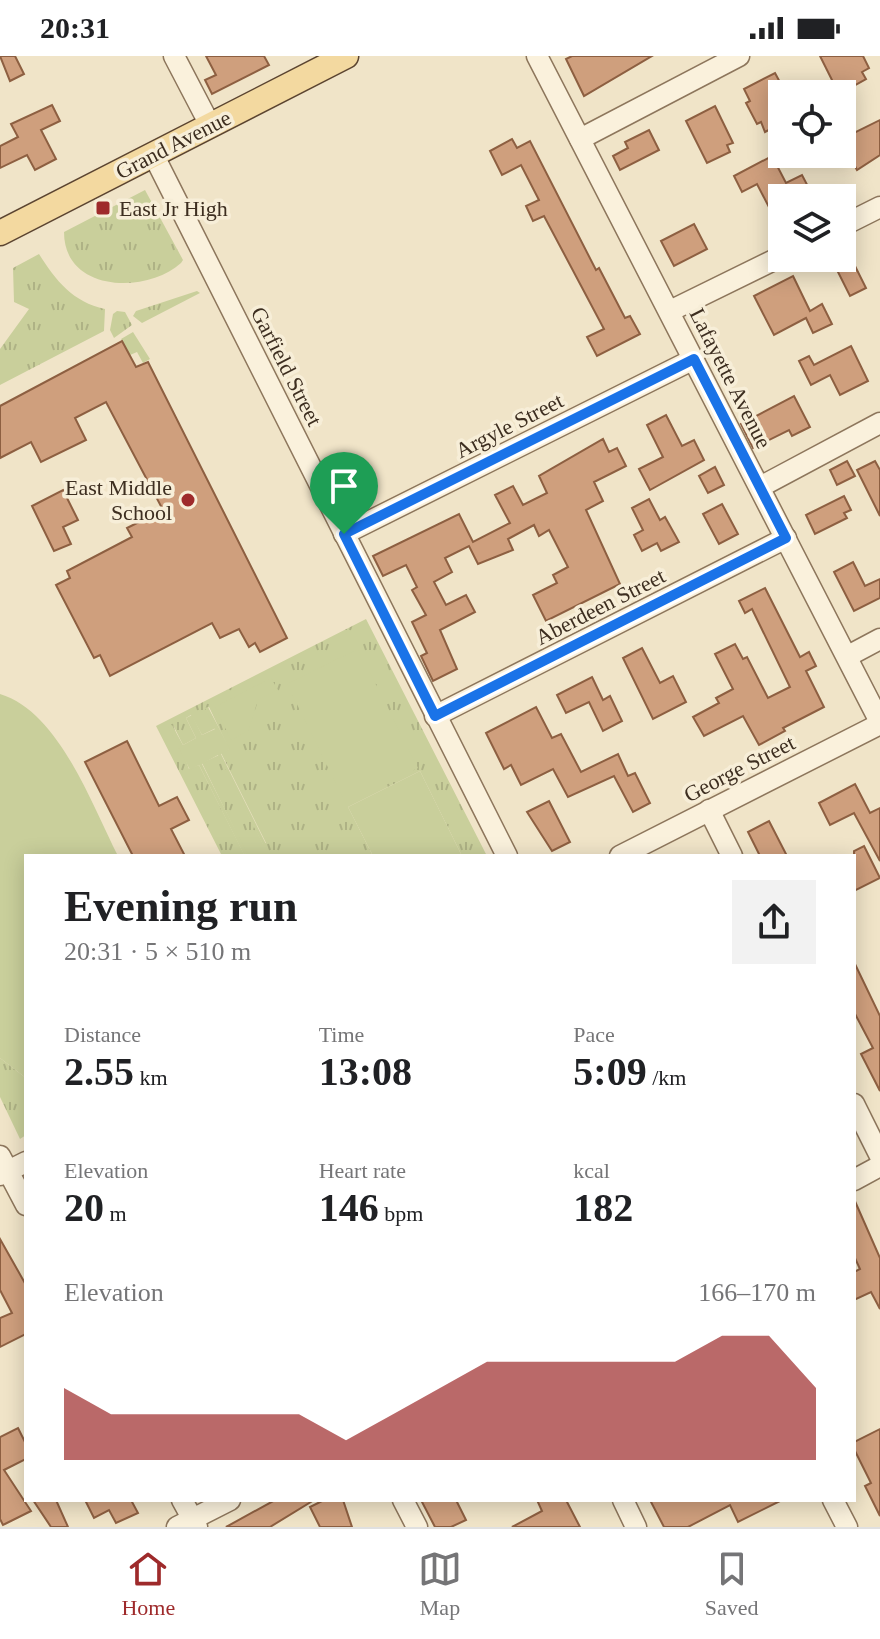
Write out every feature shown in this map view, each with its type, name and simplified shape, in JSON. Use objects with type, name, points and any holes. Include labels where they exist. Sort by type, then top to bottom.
[{"type":"main road","name":"Grand Avenue","points":[[0,233],[346,56]]},
{"type":"street","points":[[174,56],[210,125]]},
{"type":"street","name":"Lafayette Avenue","points":[[537,56],[880,723]]},
{"type":"street","points":[[580,139],[739,56]]},
{"type":"street","name":"Garfield Street","points":[[153,154],[506,854]]},
{"type":"street","points":[[856,219],[880,207]]},
{"type":"street","points":[[670,311],[768,263]]},
{"type":"street","name":"Argyle Street","points":[[344,534],[694,359]]},
{"type":"street","points":[[760,487],[880,423]]},
{"type":"street","name":"Aberdeen Street","points":[[435,716],[786,538]]},
{"type":"street","points":[[848,656],[880,639]]},
{"type":"street","name":"George Street","points":[[624,854],[880,723]]},
{"type":"street","points":[[709,810],[731,854]]},
{"type":"street","points":[[856,1108],[880,1156]]},
{"type":"street","points":[[8,1166],[24,1201]]},
{"type":"street","points":[[856,1179],[880,1166]]},
{"type":"street","points":[[183,1502],[189,1524],[227,1502]]},
{"type":"street","points":[[404,1502],[417,1527]]},
{"type":"street","points":[[624,1502],[636,1527]]},
{"type":"street","points":[[834,1502],[847,1527]]},
{"type":"green space","points":[[145,190],[183,260],[181,263],[148,280],[129,283],[92,277],[78,267],[68,252],[64,232]]},
{"type":"green space","points":[[39,254],[66,289],[84,301],[105,309],[104,331],[0,385],[0,349],[29,309],[14,302],[13,268]]},
{"type":"green space","points":[[197,291],[200,293],[142,323],[133,316],[136,311]]},
{"type":"green space","points":[[125,312],[132,325],[114,338],[110,330],[113,314]]},
{"type":"green space","points":[[133,332],[150,359],[143,363],[137,352],[130,355],[121,339]]},
{"type":"green space","points":[[366,619],[486,854],[461,854],[420,771],[348,807],[372,854],[244,854],[221,854],[156,726]],"holes":[[[209,707],[229,749],[221,753],[266,843],[263,844],[219,755],[202,763],[244,854],[199,765],[189,769],[173,725],[183,745],[196,738],[186,718],[191,715],[202,735],[216,728],[206,709]]]},
{"type":"green space","points":[[358,649],[418,768],[346,804],[287,684]]},
{"type":"green space","points":[[271,678],[278,690],[258,700],[248,731],[231,740],[215,707]]},
{"type":"green space","points":[[0,694],[21,704],[40,719],[56,739],[84,786],[117,854],[24,854],[24,1076],[0,1058]]},
{"type":"green space","points":[[208,707],[230,749],[221,754],[266,844],[263,845],[218,755],[202,764],[246,854],[199,765],[190,770],[168,727],[172,725],[183,745],[196,738],[186,718],[192,715],[202,735],[215,729],[205,708]]},
{"type":"green space","points":[[420,771],[461,854],[372,854],[348,807]]},
{"type":"green space","points":[[0,1058],[24,1076],[24,1136],[20,1139],[0,1097]]},
{"type":"building","points":[[0,56],[15,56],[24,74],[10,81]]},
{"type":"building","points":[[206,56],[264,56],[269,65],[212,94],[205,80],[216,75]]},
{"type":"building","points":[[572,56],[652,56],[584,96],[566,59]]},
{"type":"building","points":[[820,56],[863,56],[869,68],[862,72],[866,79],[856,85],[856,80],[832,80]]},
{"type":"building","points":[[775,73],[779,80],[768,80],[768,130],[765,132],[761,122],[757,124],[746,103],[750,101],[744,89]]},
{"type":"building","points":[[52,105],[60,121],[41,130],[56,159],[35,170],[27,155],[0,168],[0,146],[18,137],[11,124]]},
{"type":"building","points":[[715,106],[733,143],[727,145],[730,152],[707,163],[686,121]]},
{"type":"building","points":[[880,120],[880,155],[857,170],[856,132]]},
{"type":"building","points":[[649,130],[659,150],[620,170],[613,156],[628,148],[625,142]]},
{"type":"building","points":[[512,139],[517,148],[530,141],[596,270],[599,268],[625,318],[630,316],[640,334],[597,356],[587,337],[604,329],[544,216],[533,221],[526,206],[539,200],[521,165],[502,175],[490,151]]},
{"type":"building","points":[[768,158],[768,168],[778,168],[786,183],[802,175],[807,184],[768,184],[768,205],[757,184],[742,192],[734,176]]},
{"type":"building","points":[[694,224],[707,249],[674,266],[661,241]]},
{"type":"building","points":[[856,268],[866,288],[850,296],[838,272],[856,272]]},
{"type":"building","points":[[793,276],[810,311],[822,304],[832,324],[813,333],[806,318],[774,335],[754,296]]},
{"type":"building","name":"East Middle School","points":[[122,341],[136,367],[148,362],[287,638],[260,652],[255,643],[249,647],[239,629],[220,638],[212,623],[110,676],[100,655],[94,658],[56,585],[70,578],[67,571],[132,537],[127,528],[163,510],[106,402],[75,418],[86,440],[41,462],[31,442],[0,458],[0,406]]},
{"type":"building","points":[[851,346],[868,381],[840,395],[830,375],[811,385],[799,361],[809,356],[814,365]]},
{"type":"building","points":[[794,396],[810,427],[792,436],[789,430],[753,448],[741,424]]},
{"type":"building","points":[[666,415],[682,446],[694,440],[704,460],[650,490],[639,469],[663,457],[647,425]]},
{"type":"building","points":[[603,439],[609,452],[617,448],[626,466],[594,482],[603,501],[586,510],[620,584],[546,621],[533,595],[557,583],[553,575],[568,567],[549,530],[539,536],[534,525],[508,539],[513,550],[478,564],[469,546],[445,558],[452,572],[434,582],[446,605],[466,595],[475,612],[440,630],[457,669],[433,681],[421,656],[427,653],[412,622],[426,615],[412,590],[417,587],[406,565],[383,576],[373,556],[459,514],[473,542],[510,523],[495,495],[513,486],[523,505],[547,493],[539,476]]},
{"type":"building","points":[[847,461],[855,476],[837,485],[830,470]]},
{"type":"building","points":[[875,461],[880,470],[880,516],[857,470]]},
{"type":"building","points":[[715,467],[724,485],[708,493],[699,476]]},
{"type":"building","points":[[63,490],[78,520],[63,527],[71,544],[54,551],[32,506]]},
{"type":"building","points":[[844,496],[851,510],[844,513],[847,518],[815,534],[806,515]]},
{"type":"building","points":[[649,499],[660,520],[665,517],[679,542],[661,551],[657,543],[642,551],[634,535],[643,530],[632,508]]},
{"type":"building","points":[[722,504],[738,534],[719,544],[703,514]]},
{"type":"building","points":[[853,562],[865,586],[880,579],[880,598],[854,611],[834,572]]},
{"type":"building","points":[[765,588],[800,657],[809,652],[816,666],[806,671],[824,707],[783,728],[785,731],[759,745],[743,716],[704,736],[693,717],[719,703],[716,698],[733,689],[715,654],[735,644],[743,659],[747,657],[768,698],[790,687],[752,609],[745,613],[739,601]]},
{"type":"building","points":[[642,648],[660,683],[673,676],[686,702],[653,719],[623,658]]},
{"type":"building","points":[[592,677],[603,700],[610,696],[622,721],[603,731],[589,702],[566,713],[557,695]]},
{"type":"building","points":[[536,707],[552,738],[561,734],[581,772],[618,754],[628,776],[635,773],[650,803],[633,812],[614,776],[568,797],[553,769],[521,785],[511,765],[504,769],[486,733]]},
{"type":"building","points":[[127,741],[159,806],[177,797],[189,820],[171,829],[184,854],[132,854],[85,762]]},
{"type":"building","points":[[855,784],[870,813],[880,808],[880,861],[854,813],[830,825],[819,803]]},
{"type":"building","points":[[549,801],[570,842],[552,851],[527,812]]},
{"type":"building","points":[[769,821],[786,854],[759,854],[748,832]]},
{"type":"building","points":[[864,846],[880,878],[856,890],[856,854],[854,851]]},
{"type":"building","points":[[856,966],[880,1016],[880,1091],[861,1054],[873,1048],[856,1016]]},
{"type":"building","points":[[856,1204],[880,1258],[880,1309],[871,1292],[856,1299],[856,1271],[860,1269],[856,1260]]},
{"type":"building","points":[[0,1239],[24,1281],[24,1335],[0,1347],[0,1318],[12,1313],[0,1290]]},
{"type":"building","points":[[18,1428],[24,1440],[24,1460],[4,1470],[31,1511],[3,1525],[0,1519],[0,1437]]},
{"type":"building","points":[[880,1429],[880,1516],[865,1486],[871,1483],[856,1453],[856,1441]]},
{"type":"building","points":[[34,1502],[57,1502],[68,1527],[51,1527]]},
{"type":"building","points":[[86,1502],[132,1502],[138,1513],[116,1523],[109,1510],[94,1518]]},
{"type":"building","points":[[271,1502],[311,1502],[270,1527],[226,1527]]},
{"type":"building","points":[[320,1502],[344,1502],[352,1527],[320,1527],[310,1507]]},
{"type":"building","points":[[422,1502],[457,1502],[466,1520],[451,1527],[435,1527]]},
{"type":"building","points":[[538,1502],[567,1502],[580,1527],[512,1527],[542,1511]]},
{"type":"building","points":[[651,1502],[778,1502],[738,1522],[730,1505],[688,1527],[664,1527]]},
{"type":"place","name":"East Jr High","points":[[103,208]]},
{"type":"place","name":"East Middle School","points":[[188,500]]},
{"type":"route","points":[[694,359],[786,538],[435,716],[344,534],[694,359]]}]
